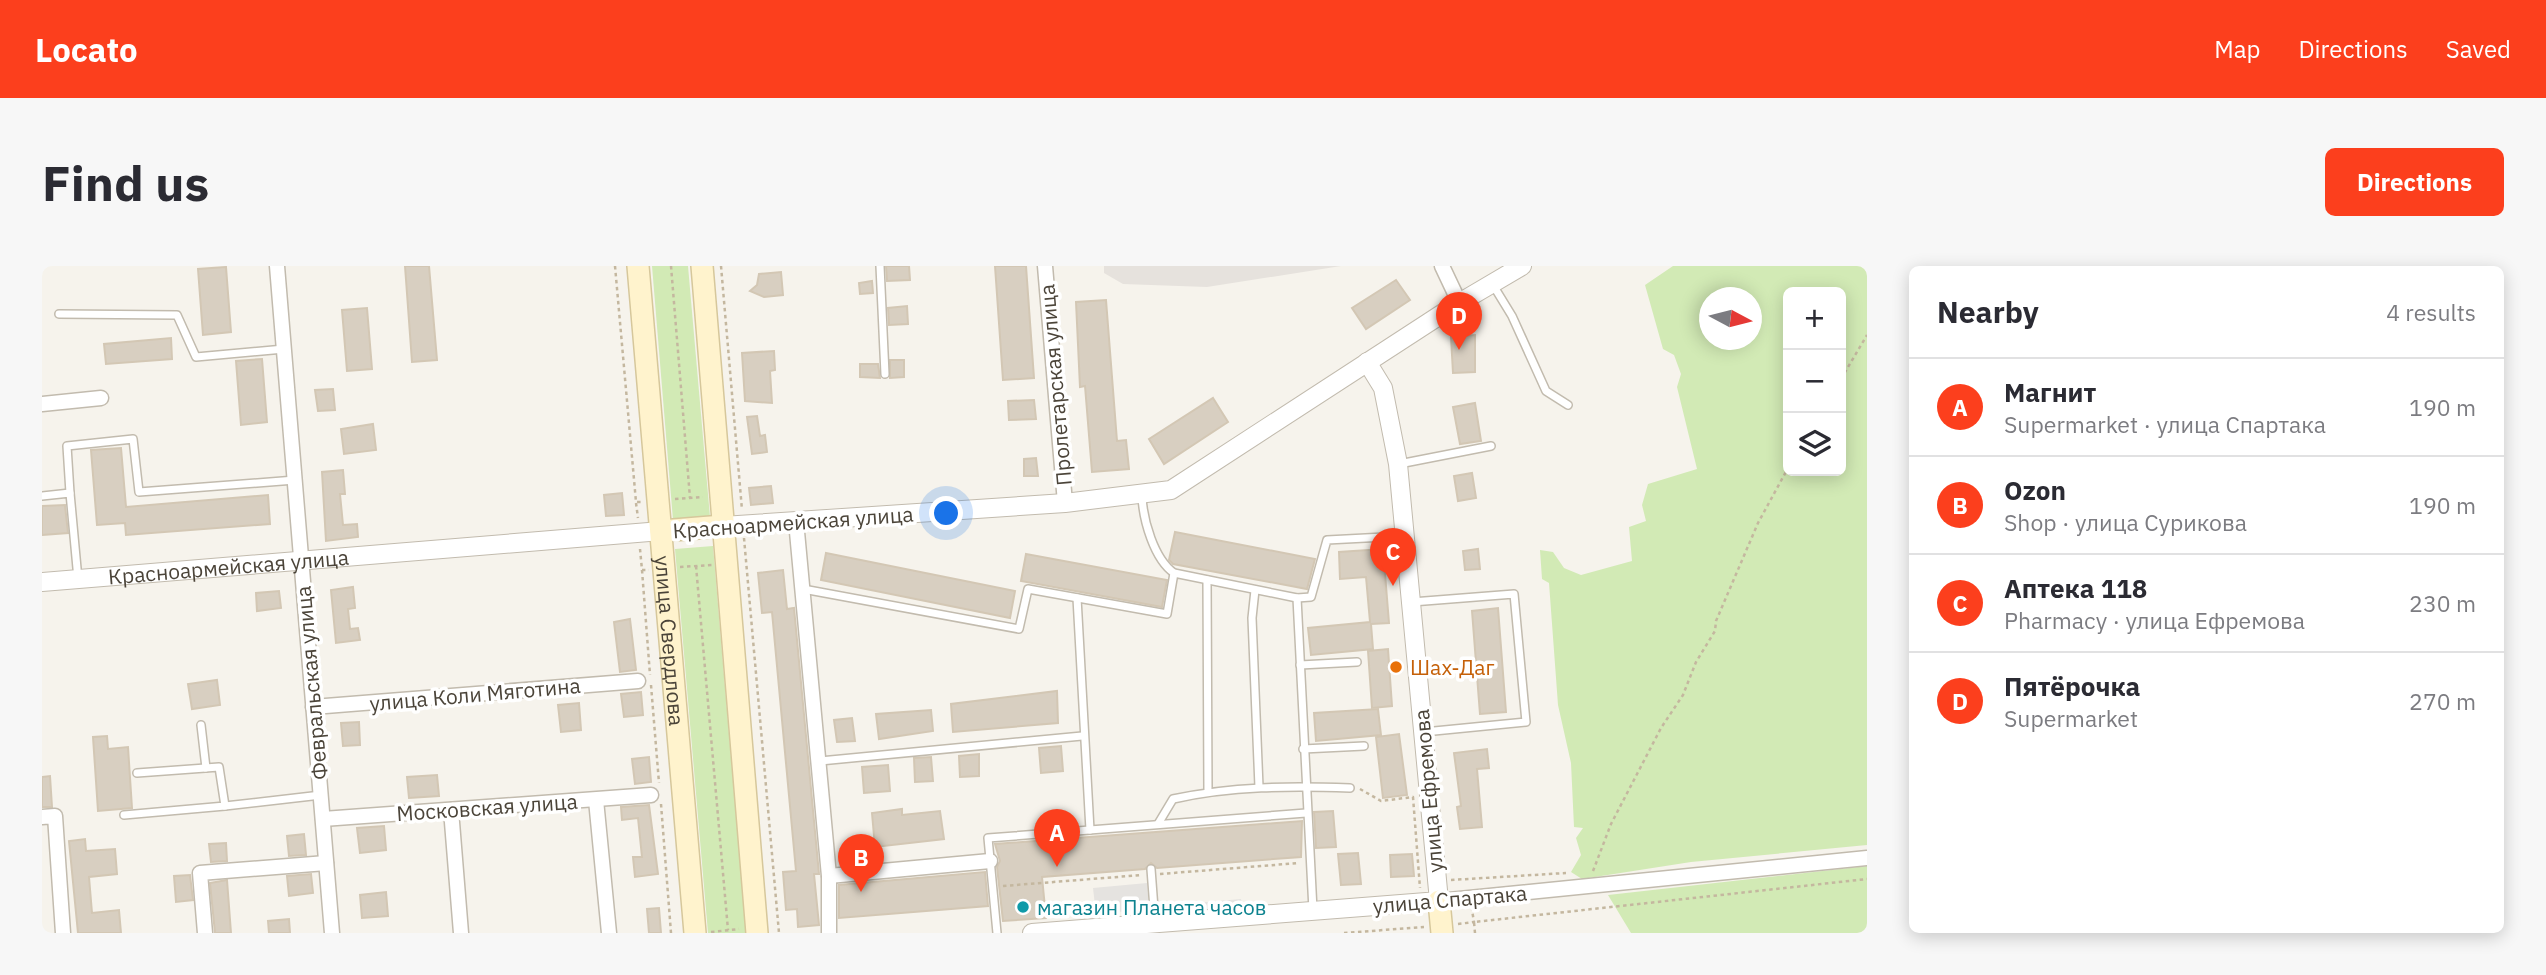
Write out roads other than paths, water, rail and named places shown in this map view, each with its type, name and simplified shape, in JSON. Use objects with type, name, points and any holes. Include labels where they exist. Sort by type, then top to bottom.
[{"type":"main road","name":"улица Свердлова","points":[[638,266],[695,933]]},
{"type":"main road","points":[[702,266],[733,525],[764,929]]},
{"type":"main road","name":"Красноармейская улица","points":[[661,531],[733,525]]},
{"type":"main road","name":"улица Ефремова","points":[[1429,892],[1441,933]]},
{"type":"street","name":"Февральская улица","points":[[277,266],[332,933]]},
{"type":"street","name":"Пролетарская улица","points":[[1045,266],[1065,503]]},
{"type":"street","points":[[1442,266],[1459,302]]},
{"type":"street","name":"Красноармейская улица","points":[[733,525],[1065,503],[1171,490],[1459,302],[1521,266]]},
{"type":"street","name":"улица Ефремова","points":[[1367,362],[1383,388],[1398,464],[1423,732],[1429,892]]},
{"type":"street","points":[[42,404],[102,398]]},
{"type":"street","points":[[796,522],[820,761],[829,876],[829,933]]},
{"type":"street","name":"Красноармейская улица","points":[[42,582],[661,531]]},
{"type":"street","name":"улица Коли Мяготина","points":[[313,708],[638,681]]},
{"type":"street","name":"Московская улица","points":[[323,819],[596,800],[657,793]]},
{"type":"street","points":[[596,800],[609,933]]},
{"type":"street","points":[[451,810],[461,933]]},
{"type":"street","points":[[42,817],[55,816],[63,933]]},
{"type":"street","name":"улица Спартака","points":[[1032,933],[1102,930],[1155,922],[1313,911],[1429,892],[1867,858]]},
{"type":"street","points":[[829,876],[990,861]]},
{"type":"street","points":[[205,933],[200,873],[326,863]]},
{"type":"lane","points":[[880,266],[885,374]]},
{"type":"lane","points":[[1492,285],[1512,316],[1546,391],[1568,405]]},
{"type":"lane","points":[[59,314],[177,314],[196,357],[284,349]]},
{"type":"lane","points":[[78,579],[67,446],[133,439],[139,492],[295,480]]},
{"type":"lane","points":[[1398,464],[1491,446]]},
{"type":"lane","points":[[42,496],[71,493]]},
{"type":"lane","points":[[1142,495],[1142,507],[1162,565],[1174,573],[1297,598],[1311,597],[1327,540],[1405,536]]},
{"type":"lane","points":[[803,589],[1019,629],[1028,589],[1167,614],[1174,573]]},
{"type":"lane","points":[[1207,580],[1208,792]]},
{"type":"lane","points":[[1255,590],[1252,618],[1259,787]]},
{"type":"lane","points":[[1411,602],[1514,594],[1517,619],[1526,722],[1423,732]]},
{"type":"lane","points":[[1077,598],[1082,736],[1090,830]]},
{"type":"lane","points":[[1297,598],[1304,786],[1313,911]]},
{"type":"lane","points":[[1300,665],[1357,662]]},
{"type":"lane","points":[[201,725],[206,768]]},
{"type":"lane","points":[[820,761],[1082,736]]},
{"type":"lane","points":[[1303,749],[1364,746]]},
{"type":"lane","points":[[137,773],[219,767],[225,806]]},
{"type":"lane","points":[[1158,824],[1173,799],[1208,792],[1259,787],[1350,788]]},
{"type":"lane","points":[[124,815],[321,795]]},
{"type":"lane","points":[[997,933],[988,838],[1148,828],[1158,824],[1306,813]]},
{"type":"lane","points":[[1151,869],[1155,922]]},
{"type":"place","name":"Пятёрочка","points":[[1459,350]]},
{"type":"place","name":"Аптека 118","points":[[1393,586]]},
{"type":"place","name":"Шах-Даг","points":[[1396,667]]},
{"type":"place","name":"Магнит","points":[[1057,867]]},
{"type":"place","name":"Ozon","points":[[861,892]]},
{"type":"place","name":"магазин Планета часов","points":[[1023,907]]}]
